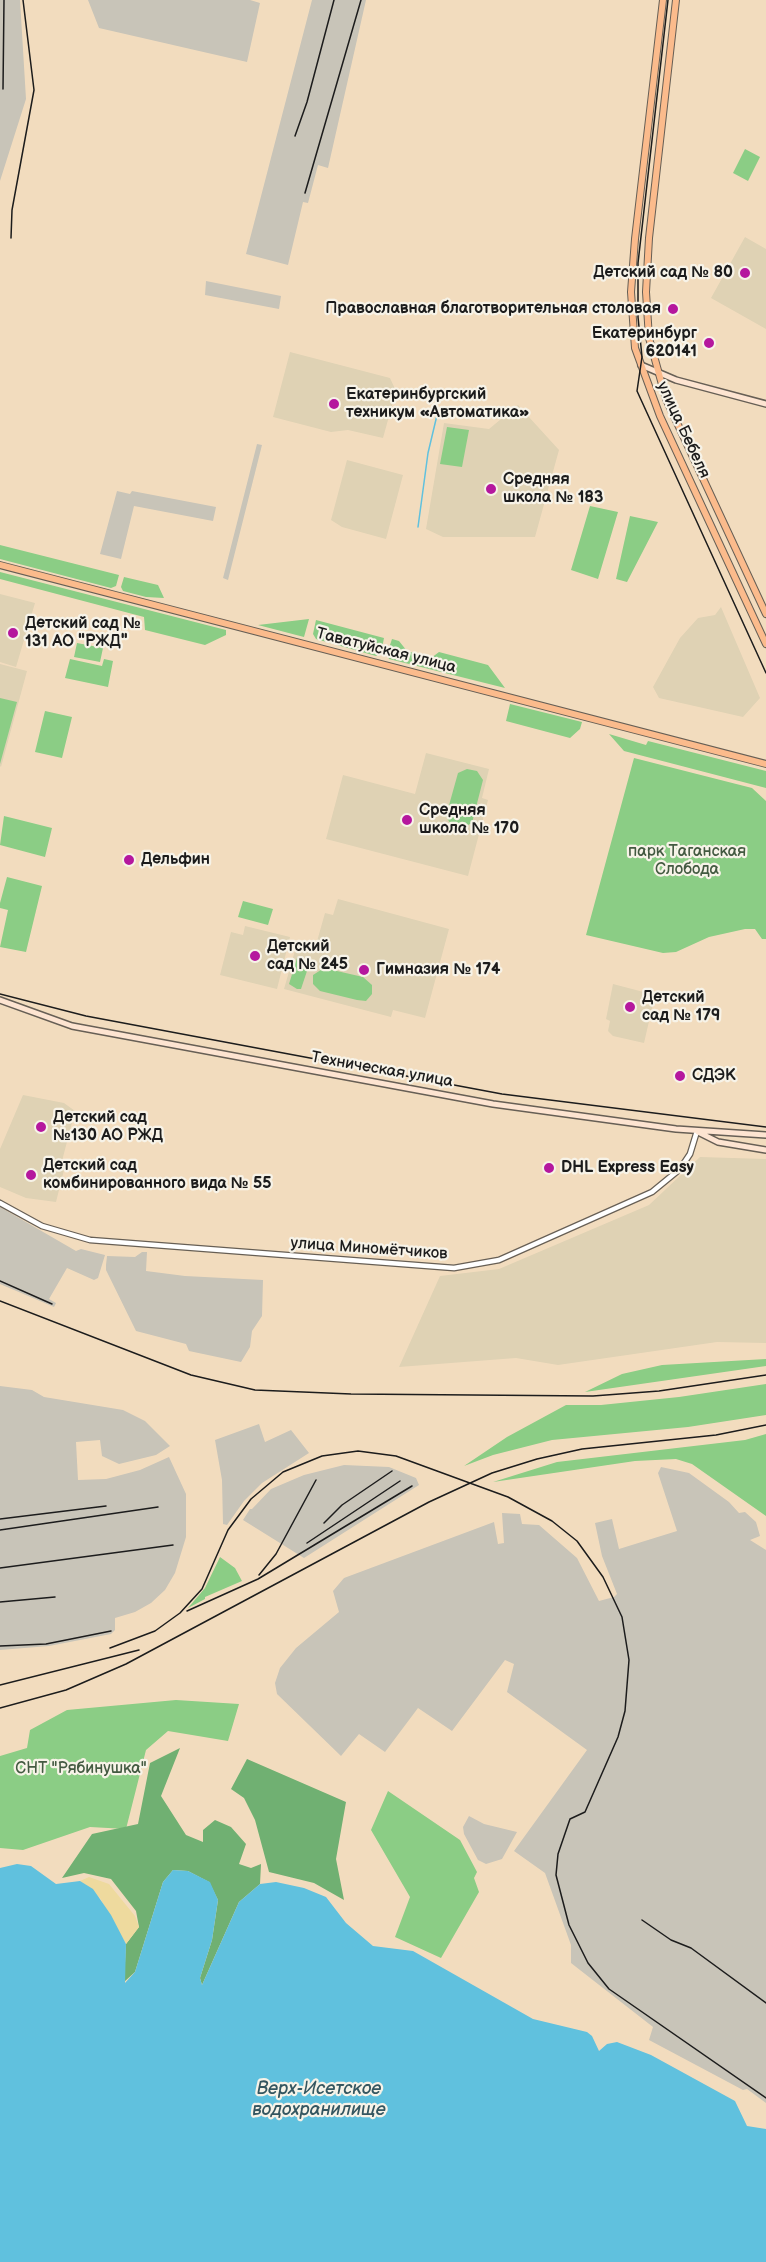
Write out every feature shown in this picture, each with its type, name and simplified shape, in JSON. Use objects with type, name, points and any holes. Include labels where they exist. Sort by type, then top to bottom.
[{"type":"main road","name":"улица Бебеля","points":[[663,0],[631,292],[631,318],[639,365],[660,416],[766,644]]},
{"type":"main road","name":"улица Бебеля","points":[[676,0],[646,269],[649,338],[658,374],[694,460],[766,614]]},
{"type":"main road","points":[[639,365],[658,374],[766,404]]},
{"type":"main road","name":"Таватуйская улица","points":[[0,564],[766,765]]},
{"type":"main road","name":"Техническая улица","points":[[0,1000],[64,1024],[145,1041],[493,1104],[697,1131],[766,1135]]},
{"type":"main road","points":[[697,1131],[718,1142],[766,1150]]},
{"type":"street","name":"улица Миномётчиков","points":[[0,1203],[42,1226],[99,1242],[454,1268],[499,1260],[652,1192],[680,1169],[690,1154],[697,1131]]},
{"type":"shaded area","points":[[0,0],[20,0],[26,99],[0,181]]},
{"type":"shaded area","points":[[88,0],[250,0],[260,3],[247,62],[99,28]]},
{"type":"shaded area","points":[[312,0],[366,0],[328,168],[318,165],[308,203],[303,202],[288,265],[246,254]]},
{"type":"shaded area","name":"Детский сад № 80","points":[[745,237],[766,249],[766,329],[711,298]]},
{"type":"shaded area","points":[[206,281],[281,296],[279,309],[205,295]]},
{"type":"shaded area","name":"Екатеринбургский техникум «Автоматика»","points":[[290,352],[390,378],[396,391],[383,438],[348,430],[331,432],[273,417]]},
{"type":"shaded area","name":"Средняя школа № 183","points":[[518,405],[559,450],[535,537],[443,537],[426,529],[444,423],[489,429]]},
{"type":"shaded area","points":[[257,444],[262,445],[228,580],[223,578]]},
{"type":"shaded area","points":[[347,460],[403,475],[386,539],[342,527],[331,520]]},
{"type":"shaded area","points":[[117,491],[130,494],[132,491],[216,507],[213,521],[134,506],[121,559],[100,554]]},
{"type":"shaded area","name":"Детский сад № 131 АО \"РЖД\"","points":[[0,594],[35,603],[16,667],[0,662]]},
{"type":"shaded area","points":[[721,607],[760,698],[743,717],[659,698],[653,687],[680,638],[698,618],[715,615]]},
{"type":"shaded area","points":[[0,664],[27,671],[1,767],[0,766]]},
{"type":"shaded area","name":"Средняя школа № 170","points":[[426,753],[489,769],[482,798],[488,800],[468,876],[326,839],[343,775],[415,794]]},
{"type":"shaded area","name":"Гимназия № 174","points":[[338,899],[449,929],[425,1018],[393,1010],[391,1017],[284,989],[296,947],[314,952],[325,913],[333,915]]},
{"type":"shaded area","name":"Детский сад № 245","points":[[245,926],[290,937],[277,989],[220,975],[231,932],[243,935]]},
{"type":"shaded area","name":"Детский сад № 179","points":[[613,984],[655,995],[644,1043],[613,1036],[608,1031],[610,1021],[606,1019]]},
{"type":"shaded area","points":[[23,1095],[64,1103],[75,1111],[62,1161],[66,1162],[56,1202],[26,1198],[0,1187],[0,1149]]},
{"type":"shaded area","points":[[700,1157],[766,1159],[766,1343],[717,1342],[558,1365],[516,1358],[399,1367],[440,1276],[499,1269],[649,1205]]},
{"type":"shaded area","points":[[0,1207],[76,1251],[81,1249],[105,1255],[98,1278],[94,1280],[67,1268],[49,1299],[56,1303],[54,1307],[0,1284]]},
{"type":"shaded area","points":[[142,1252],[147,1252],[146,1271],[185,1276],[263,1280],[262,1316],[252,1331],[250,1347],[241,1362],[189,1351],[186,1344],[136,1331],[106,1270],[106,1265],[107,1256],[135,1257]]},
{"type":"shaded area","points":[[0,1386],[32,1390],[44,1397],[123,1410],[145,1421],[170,1446],[156,1455],[119,1464],[102,1456],[100,1440],[76,1442],[78,1480],[106,1479],[140,1470],[169,1457],[186,1494],[186,1537],[175,1573],[165,1590],[151,1603],[135,1612],[115,1618],[115,1630],[111,1634],[49,1646],[0,1650]]},
{"type":"shaded area","points":[[259,1424],[265,1442],[291,1430],[309,1453],[262,1483],[244,1501],[227,1525],[223,1524],[222,1480],[215,1440]]},
{"type":"shaded area","points":[[344,1465],[389,1467],[416,1478],[419,1485],[304,1558],[243,1520],[250,1509],[271,1489],[304,1475]]},
{"type":"shaded area","points":[[661,1467],[689,1473],[729,1502],[739,1513],[745,1512],[756,1522],[760,1536],[750,1540],[766,1550],[766,2103],[747,2089],[743,2090],[649,2040],[653,2027],[571,1963],[571,1945],[545,1873],[514,1851],[587,1750],[507,1692],[514,1664],[505,1660],[452,1731],[418,1708],[385,1752],[359,1734],[341,1756],[277,1694],[275,1683],[280,1668],[296,1648],[339,1612],[333,1591],[344,1578],[494,1522],[498,1544],[504,1543],[502,1513],[520,1514],[522,1524],[539,1525],[577,1558],[599,1601],[614,1597],[617,1594],[602,1556],[595,1523],[612,1519],[619,1549],[677,1531],[658,1473]]},
{"type":"shaded area","points":[[469,1816],[484,1824],[517,1832],[502,1859],[486,1864],[478,1860],[464,1834],[463,1827]]},
{"type":"green space","points":[[745,149],[760,157],[748,181],[733,173]]},
{"type":"green space","points":[[447,427],[469,430],[462,467],[440,464]]},
{"type":"green space","points":[[590,506],[618,512],[598,579],[571,570]]},
{"type":"green space","points":[[630,516],[658,522],[627,582],[616,579]]},
{"type":"green space","points":[[0,545],[119,575],[116,586],[111,588],[0,559]]},
{"type":"green space","points":[[0,572],[226,630],[226,635],[205,645],[145,630],[144,617],[0,579]]},
{"type":"green space","points":[[124,577],[158,585],[164,598],[146,597],[123,591],[121,587]]},
{"type":"green space","points":[[309,619],[304,637],[258,625]]},
{"type":"green space","points":[[316,620],[384,638],[381,653],[376,656],[316,639],[313,634]]},
{"type":"green space","points":[[392,639],[399,641],[407,651],[431,658],[439,652],[488,665],[505,688],[389,659],[387,654]]},
{"type":"green space","points":[[77,643],[103,648],[100,662],[74,657]]},
{"type":"green space","points":[[70,659],[102,666],[104,659],[113,661],[108,687],[65,678]]},
{"type":"green space","points":[[0,698],[17,702],[0,764]]},
{"type":"green space","points":[[510,704],[582,722],[580,729],[570,738],[506,721]]},
{"type":"green space","points":[[45,711],[72,717],[62,758],[35,752]]},
{"type":"green space","points":[[609,734],[646,745],[648,741],[766,771],[766,788],[624,751]]},
{"type":"green space","name":"парк Таганская Слобода","points":[[634,758],[752,788],[766,801],[766,939],[762,939],[755,929],[745,929],[709,937],[676,952],[663,953],[586,935]]},
{"type":"green space","points":[[467,769],[477,771],[483,780],[472,823],[462,828],[451,825],[446,816],[458,773]]},
{"type":"green space","points":[[4,816],[52,828],[45,857],[0,845]]},
{"type":"green space","points":[[7,877],[42,886],[26,952],[0,947],[8,910],[0,908],[0,903]]},
{"type":"green space","points":[[243,901],[273,909],[268,925],[238,917]]},
{"type":"green space","points":[[301,957],[310,962],[301,989],[297,989],[289,984],[297,958]]},
{"type":"green space","points":[[324,968],[363,977],[372,985],[372,994],[366,1001],[320,991],[313,984],[313,975]]},
{"type":"green space","points":[[766,1359],[766,1366],[585,1392],[622,1374],[662,1365]]},
{"type":"green space","points":[[766,1384],[766,1415],[688,1427],[552,1440],[493,1455],[464,1466],[507,1437],[566,1405],[601,1405],[679,1397]]},
{"type":"green space","points":[[766,1434],[766,1516],[692,1464],[676,1459],[635,1461],[493,1482],[557,1462],[745,1440]]},
{"type":"green space","points":[[220,1557],[235,1568],[242,1581],[205,1597],[188,1608],[205,1588]]},
{"type":"green space","name":"СНТ \"Рябинушка\"","points":[[176,1700],[239,1704],[228,1741],[168,1731],[146,1750],[126,1829],[90,1827],[23,1850],[0,1848],[0,1756],[27,1748],[30,1730],[67,1710]]},
{"type":"green space","points":[[180,1748],[161,1796],[186,1835],[203,1842],[203,1830],[215,1820],[231,1827],[246,1844],[239,1864],[251,1868],[261,1864],[260,1884],[239,1902],[202,1985],[200,1978],[212,1940],[218,1900],[209,1882],[188,1871],[173,1870],[163,1882],[135,1972],[124,1982],[126,1944],[139,1927],[136,1911],[111,1879],[84,1873],[62,1878],[92,1834],[138,1824],[150,1763]]},
{"type":"green space","points":[[247,1759],[346,1802],[336,1859],[344,1900],[314,1883],[269,1872],[255,1820],[244,1798],[231,1789]]},
{"type":"green space","points":[[388,1791],[460,1840],[477,1872],[474,1878],[479,1892],[441,1958],[395,1937],[410,1897],[371,1830]]},
{"type":"sand","points":[[89,1877],[109,1884],[135,1916],[139,1927],[126,1944],[100,1898],[80,1881]]},
{"type":"water","name":"Верх-Исетское водохранилище","points":[[17,1864],[31,1866],[56,1884],[80,1881],[93,1889],[111,1915],[126,1944],[125,1983],[135,1972],[163,1882],[173,1870],[188,1871],[210,1882],[218,1900],[212,1940],[200,1978],[202,1985],[239,1902],[260,1884],[276,1882],[304,1888],[326,1897],[346,1923],[373,1946],[413,1951],[533,2019],[587,2032],[592,2036],[599,2051],[607,2044],[617,2042],[651,2055],[735,2101],[747,2126],[766,2129],[766,2262],[0,2262],[0,1868]]},
{"type":"waterway","points":[[418,527],[428,453],[438,411]]},
{"type":"tram line","points":[[668,0],[638,263],[638,317],[642,357],[637,391],[766,673]]},
{"type":"tram line","points":[[0,994],[86,1016],[502,1094],[766,1127]]},
{"type":"railway","points":[[3,89],[4,0]]},
{"type":"railway","points":[[11,238],[12,210],[34,90],[23,0]]},
{"type":"railway","points":[[295,136],[307,102],[334,0]]},
{"type":"railway","points":[[305,193],[361,0]]},
{"type":"railway","points":[[0,1281],[52,1304]]},
{"type":"railway","points":[[0,1301],[191,1375],[255,1390],[351,1394],[593,1396],[659,1391],[766,1375]]},
{"type":"railway","points":[[0,1708],[66,1690],[126,1664],[429,1502],[492,1473],[537,1459],[582,1449],[716,1435],[766,1425]]},
{"type":"railway","points":[[110,1648],[155,1631],[180,1613],[202,1589],[228,1530],[251,1499],[283,1472],[322,1456],[358,1451],[396,1456],[508,1497],[552,1521],[577,1541],[603,1577],[622,1617],[629,1660],[625,1711],[618,1737],[585,1812],[570,1819],[558,1854],[556,1875],[569,1925],[588,1963],[609,1989],[766,2098]]},
{"type":"railway","points":[[324,1523],[342,1505],[392,1471]]},
{"type":"railway","points":[[259,1575],[276,1554],[316,1480]]},
{"type":"railway","points":[[307,1543],[400,1481]]},
{"type":"railway","points":[[187,1611],[258,1579],[412,1486]]},
{"type":"railway","points":[[0,1519],[106,1506]]},
{"type":"railway","points":[[0,1530],[158,1507]]},
{"type":"railway","points":[[0,1568],[173,1545]]},
{"type":"railway","points":[[0,1602],[55,1597]]},
{"type":"railway","points":[[0,1646],[46,1644],[111,1631]]},
{"type":"railway","points":[[0,1685],[139,1650]]},
{"type":"railway","points":[[642,1920],[671,1940],[691,1948],[766,2003]]},
{"type":"place","name":"Детский сад № 80","points":[[745,273]]},
{"type":"place","name":"Православная благотворительная столовая","points":[[673,309]]},
{"type":"place","name":"Екатеринбург 620141","points":[[709,343]]},
{"type":"place","name":"Екатеринбургский техникум «Автоматика»","points":[[334,404]]},
{"type":"place","name":"Средняя школа № 183","points":[[491,489]]},
{"type":"place","name":"Детский сад № 131 АО \"РЖД\"","points":[[13,633]]},
{"type":"place","name":"Средняя школа № 170","points":[[407,820]]},
{"type":"place","name":"Дельфин","points":[[129,860]]},
{"type":"place","name":"Детский сад № 245","points":[[255,956]]},
{"type":"place","name":"Гимназия № 174","points":[[364,970]]},
{"type":"place","name":"Детский сад № 179","points":[[630,1007]]},
{"type":"place","name":"СДЭК","points":[[680,1076]]},
{"type":"place","name":"Детский сад №130 АО РЖД","points":[[41,1127]]},
{"type":"place","name":"DHL Express Easy","points":[[549,1168]]},
{"type":"place","name":"Детский сад комбинированного вида № 55","points":[[31,1175]]}]
